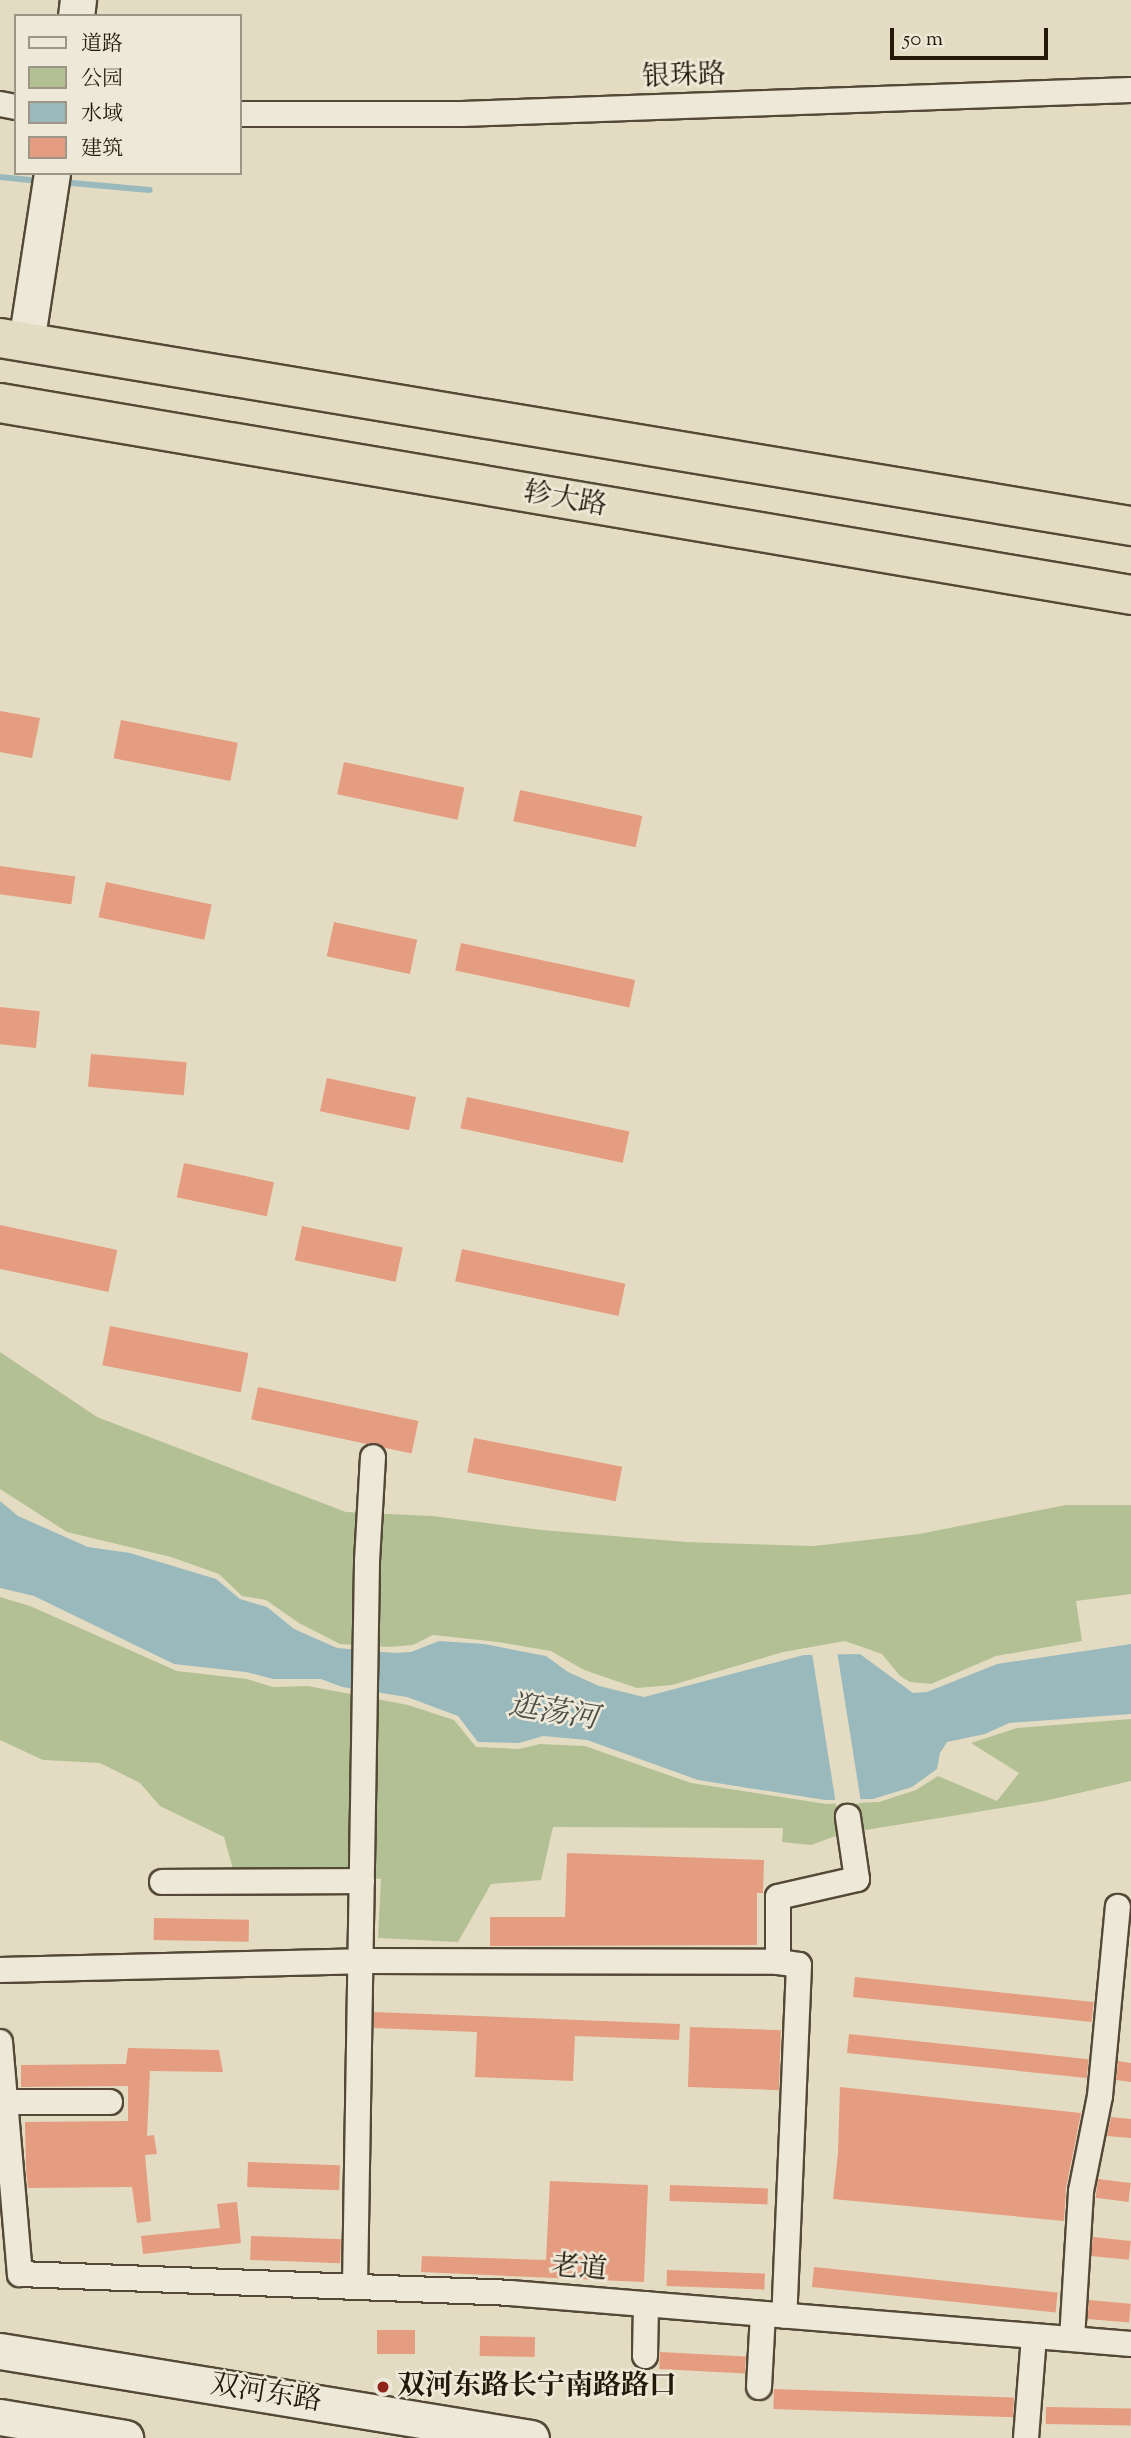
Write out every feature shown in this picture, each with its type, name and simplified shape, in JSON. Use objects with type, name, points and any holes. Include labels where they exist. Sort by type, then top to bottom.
[{"type":"highway","points":[[13,341],[1131,527]]},
{"type":"highway","name":"轸大路","points":[[0,403],[1131,595]]},
{"type":"street","name":"银珠路","points":[[242,114],[476,114],[1131,90]]},
{"type":"street","points":[[13,341],[35,284],[52,175]]},
{"type":"street","points":[[355,2287],[366,1593],[373,1457]]},
{"type":"street","points":[[778,1962],[778,1897],[857,1879],[848,1817]]},
{"type":"street","points":[[162,1882],[362,1881]]},
{"type":"street","points":[[1072,2339],[1081,2191],[1100,2095],[1118,1907]]},
{"type":"street","points":[[0,1970],[360,1961],[778,1962],[799,1965],[774,2315],[759,2386]]},
{"type":"street","points":[[0,2042],[6,2102],[110,2102]]},
{"type":"street","name":"老道","points":[[6,2102],[20,2274],[510,2293],[1131,2344]]},
{"type":"street","points":[[645,2356],[646,2304]]},
{"type":"street","points":[[1026,2438],[1034,2336]]},
{"type":"street","name":"双河东路","points":[[0,2351],[531,2438]]},
{"type":"street","points":[[0,2417],[125,2438]]},
{"type":"green space","points":[[0,1352],[97,1417],[346,1512],[432,1516],[542,1530],[686,1542],[814,1546],[919,1534],[1066,1505],[1131,1505],[1131,1594],[1076,1601],[1082,1641],[996,1656],[931,1684],[910,1682],[900,1676],[882,1654],[845,1641],[783,1652],[672,1685],[637,1688],[584,1670],[551,1651],[498,1642],[433,1635],[413,1645],[388,1647],[340,1644],[299,1623],[266,1600],[242,1596],[219,1574],[171,1557],[67,1532],[0,1489]]},
{"type":"green space","points":[[0,1597],[30,1606],[177,1671],[247,1679],[273,1687],[308,1686],[408,1705],[454,1720],[476,1747],[519,1749],[540,1744],[585,1746],[691,1783],[826,1804],[879,1802],[916,1790],[938,1776],[997,1801],[1019,1773],[971,1743],[1017,1728],[1131,1719],[1131,1781],[1044,1801],[841,1834],[811,1845],[782,1842],[783,1828],[553,1827],[541,1880],[491,1884],[458,1942],[378,1938],[381,1879],[347,1876],[235,1876],[224,1837],[160,1806],[140,1783],[100,1763],[43,1760],[0,1740]]},
{"type":"water","name":"逛荡河","points":[[0,1501],[18,1516],[88,1547],[130,1553],[216,1579],[240,1599],[267,1607],[294,1629],[337,1648],[394,1653],[411,1652],[439,1641],[484,1644],[546,1656],[568,1672],[599,1686],[644,1697],[804,1655],[860,1654],[913,1693],[927,1692],[997,1664],[1131,1644],[1131,1714],[1009,1723],[985,1734],[947,1742],[940,1753],[937,1769],[912,1787],[873,1799],[825,1800],[698,1780],[587,1740],[543,1736],[519,1743],[478,1742],[458,1716],[407,1697],[342,1687],[321,1679],[273,1679],[246,1672],[174,1664],[34,1596],[0,1588]]},
{"type":"pier","points":[[837,1651],[861,1803],[836,1807],[812,1655]]},
{"type":"building","points":[[0,711],[40,718],[32,758],[0,752]]},
{"type":"building","points":[[121,720],[238,743],[230,781],[114,758]]},
{"type":"building","points":[[344,762],[464,788],[457,820],[337,794]]},
{"type":"building","points":[[520,790],[642,816],[636,847],[513,821]]},
{"type":"building","points":[[0,866],[75,877],[71,904],[0,894]]},
{"type":"building","points":[[106,882],[212,904],[204,940],[99,917]]},
{"type":"building","points":[[334,922],[417,940],[410,974],[327,956]]},
{"type":"building","points":[[461,943],[635,980],[629,1007],[455,970]]},
{"type":"building","points":[[0,1007],[40,1011],[36,1048],[0,1044]]},
{"type":"building","points":[[91,1054],[187,1062],[184,1095],[88,1087]]},
{"type":"building","points":[[327,1078],[416,1097],[409,1130],[320,1111]]},
{"type":"building","points":[[467,1097],[629,1132],[623,1163],[460,1128]]},
{"type":"building","points":[[184,1163],[274,1182],[267,1216],[177,1197]]},
{"type":"building","points":[[0,1225],[117,1250],[108,1292],[0,1269]]},
{"type":"building","points":[[302,1226],[403,1247],[395,1282],[295,1260]]},
{"type":"building","points":[[462,1249],[625,1284],[618,1316],[455,1281]]},
{"type":"building","points":[[110,1326],[248,1353],[241,1392],[102,1365]]},
{"type":"building","points":[[258,1387],[418,1421],[412,1453],[251,1419]]},
{"type":"building","points":[[474,1438],[622,1467],[616,1501],[467,1472]]},
{"type":"building","points":[[567,1853],[764,1860],[763,1893],[757,1893],[757,1945],[490,1946],[490,1917],[565,1917]]},
{"type":"building","points":[[154,1918],[249,1920],[249,1942],[154,1940]]},
{"type":"building","points":[[855,1977],[1094,2002],[1092,2022],[853,1997]]},
{"type":"building","points":[[374,2012],[680,2024],[679,2040],[575,2036],[573,2081],[475,2077],[477,2032],[374,2028]]},
{"type":"building","points":[[690,2027],[781,2030],[779,2090],[688,2087]]},
{"type":"building","points":[[849,2034],[1089,2059],[1087,2078],[847,2053]]},
{"type":"building","points":[[128,2048],[219,2050],[223,2072],[150,2071],[147,2136],[154,2135],[157,2154],[145,2155],[151,2221],[137,2223],[132,2187],[28,2188],[26,2169],[25,2122],[128,2121],[128,2086],[21,2087],[21,2065],[126,2064]]},
{"type":"building","points":[[1118,2061],[1131,2063],[1131,2082],[1116,2080]]},
{"type":"building","points":[[840,2087],[1081,2113],[1066,2188],[1064,2221],[833,2199],[838,2153]]},
{"type":"building","points":[[1111,2117],[1131,2119],[1131,2138],[1107,2136]]},
{"type":"building","points":[[248,2162],[340,2165],[339,2190],[247,2187]]},
{"type":"building","points":[[1098,2179],[1131,2183],[1128,2202],[1096,2198]]},
{"type":"building","points":[[550,2181],[648,2185],[644,2282],[421,2272],[422,2256],[546,2260]]},
{"type":"building","points":[[670,2185],[768,2188],[767,2204],[669,2201]]},
{"type":"building","points":[[237,2202],[241,2243],[143,2254],[141,2236],[220,2228],[217,2204]]},
{"type":"building","points":[[251,2236],[341,2239],[340,2263],[250,2260]]},
{"type":"building","points":[[1093,2237],[1131,2241],[1129,2260],[1091,2256]]},
{"type":"building","points":[[814,2267],[1058,2293],[1056,2312],[812,2287]]},
{"type":"building","points":[[667,2270],[765,2273],[764,2289],[666,2286]]},
{"type":"building","points":[[1089,2300],[1131,2304],[1129,2323],[1087,2319]]},
{"type":"building","points":[[377,2330],[415,2330],[415,2354],[377,2354]]},
{"type":"building","points":[[480,2336],[535,2337],[535,2357],[480,2356]]},
{"type":"building","points":[[660,2352],[746,2357],[745,2373],[659,2369]]},
{"type":"building","points":[[774,2389],[1014,2397],[1013,2417],[773,2409]]},
{"type":"building","points":[[1046,2407],[1131,2408],[1131,2425],[1046,2424]]},
{"type":"waterway","points":[[0,177],[40,181]]},
{"type":"waterway","points":[[61,182],[150,190]]},
{"type":"place","name":"双河东路长宁南路路口","points":[[383,2387]]}]
